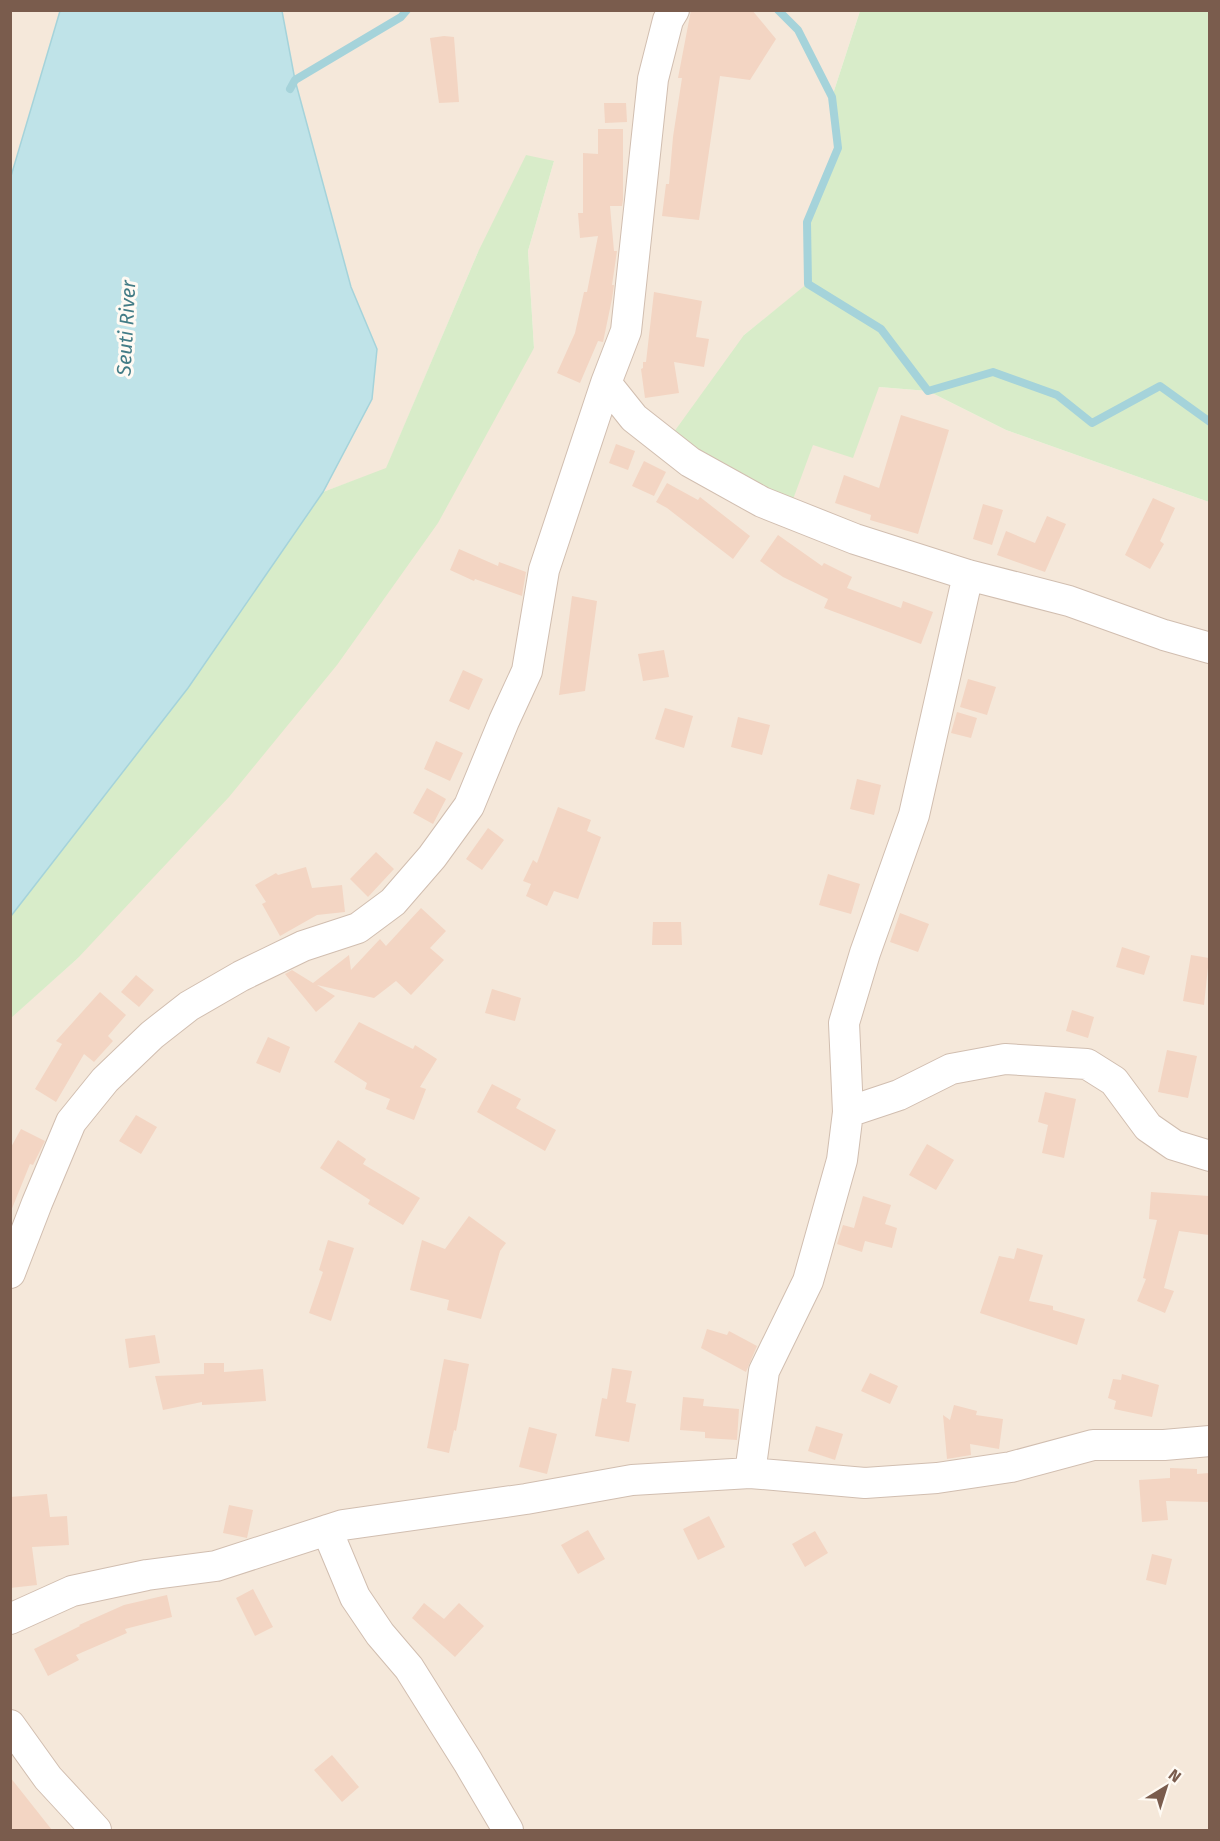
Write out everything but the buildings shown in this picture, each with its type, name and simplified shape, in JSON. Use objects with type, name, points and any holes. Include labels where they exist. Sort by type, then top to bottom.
[{"type":"street","points":[[10,1273],[71,1122],[105,1080],[152,1035],[189,1006],[241,976],[303,946],[358,928],[393,902],[432,857],[469,806],[527,671],[544,570],[606,382],[626,331],[653,79],[668,20],[674,10]]},
{"type":"street","points":[[606,382],[634,418],[690,462],[762,502],[855,539],[968,575],[1069,601],[1164,635],[1209,648]]},
{"type":"street","points":[[750,1473],[764,1371],[808,1281],[842,1160],[848,1112],[844,1023],[865,953],[914,815],[968,575]]},
{"type":"street","points":[[848,1112],[899,1095],[951,1070],[1005,1059],[1087,1064],[1114,1081],[1148,1127],[1174,1145],[1209,1156]]},
{"type":"street","points":[[10,1619],[72,1591],[147,1575],[216,1566],[343,1525],[526,1499],[632,1480],[750,1473],[865,1483],[927,1479],[1011,1467],[1093,1445],[1164,1445],[1209,1440]]},
{"type":"street","points":[[327,1530],[355,1597],[380,1634],[409,1668],[508,1830]]},
{"type":"street","points":[[10,1725],[48,1778],[96,1830]]},
{"type":"shaded area","points":[[11,11],[60,11],[11,176]]},
{"type":"shaded area","points":[[282,11],[860,11],[832,97],[838,148],[807,222],[808,284],[744,335],[813,444],[879,387],[928,391],[1006,430],[1209,502],[1209,1830],[11,1830],[10,1018],[77,959],[534,348],[528,251],[554,161],[478,252],[386,469],[323,492],[372,399],[377,349],[351,287],[295,80]]},
{"type":"green space","points":[[860,11],[1209,11],[1209,502],[1006,430],[928,391],[879,387],[853,458],[813,445],[788,513],[666,443],[744,335],[808,283],[807,222],[838,148],[832,97]]},
{"type":"green space","points":[[526,155],[554,161],[528,251],[534,348],[438,523],[337,665],[229,797],[77,959],[11,1018],[10,916],[188,688],[323,492],[386,468],[478,252]]},
{"type":"water","name":"Seuti River","points":[[60,11],[282,11],[295,80],[351,287],[377,349],[372,399],[323,492],[188,688],[11,916],[11,176]]},
{"type":"waterway","points":[[290,89],[295,80],[401,17],[407,10]]},
{"type":"waterway","points":[[778,10],[798,30],[832,97],[838,148],[807,222],[808,284],[881,329],[928,391],[993,372],[1057,395],[1092,423],[1160,386],[1210,422]]}]
